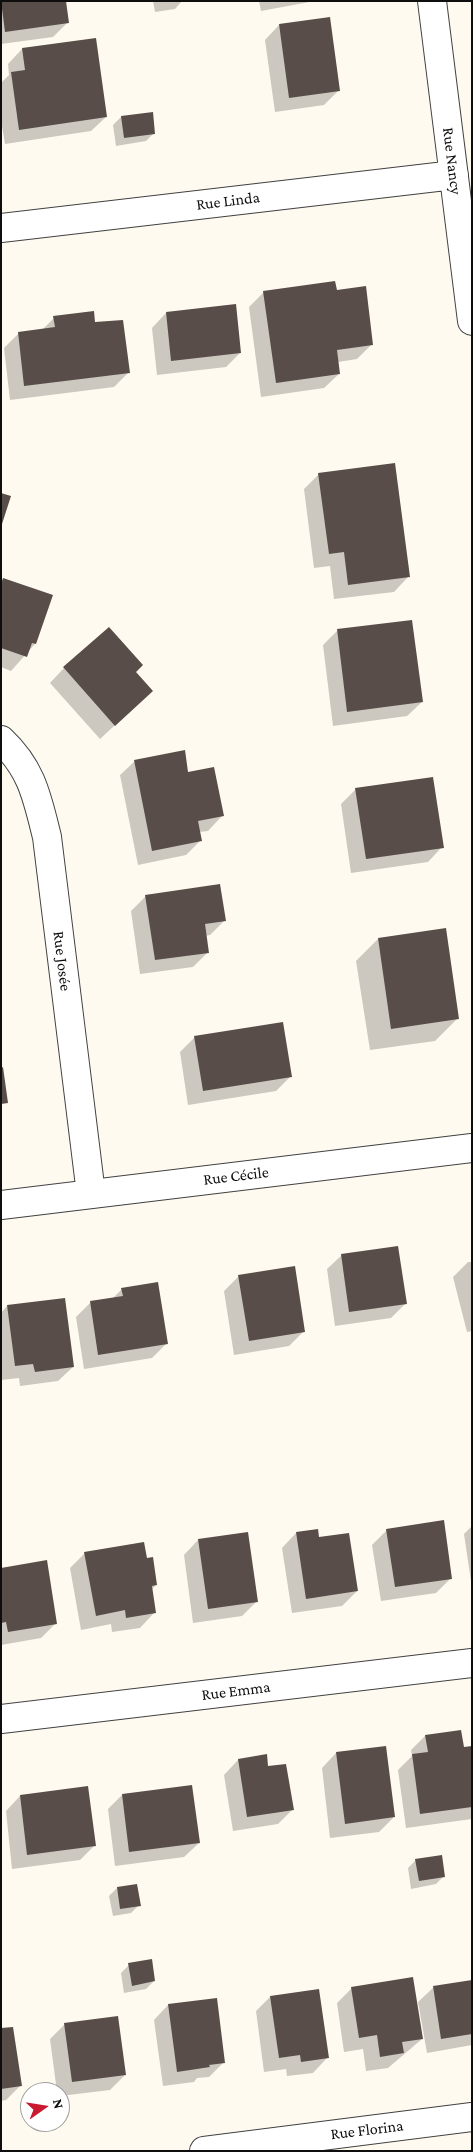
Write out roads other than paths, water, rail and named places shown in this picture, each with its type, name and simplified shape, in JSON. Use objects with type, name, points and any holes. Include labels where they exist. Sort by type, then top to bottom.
[{"type":"street","name":"Rue Nancy","points":[[432,1],[472,321]]},
{"type":"street","name":"Rue Linda","points":[[1,228],[454,175]]},
{"type":"street","name":"Rue Josée","points":[[1,740],[13,751],[35,787],[46,836],[91,1194]]},
{"type":"street","name":"Rue Cécile","points":[[1,1205],[472,1148]]},
{"type":"street","name":"Rue Emma","points":[[1,1720],[472,1663]]},
{"type":"street","name":"Rue Florina","points":[[204,2151],[472,2117]]}]
